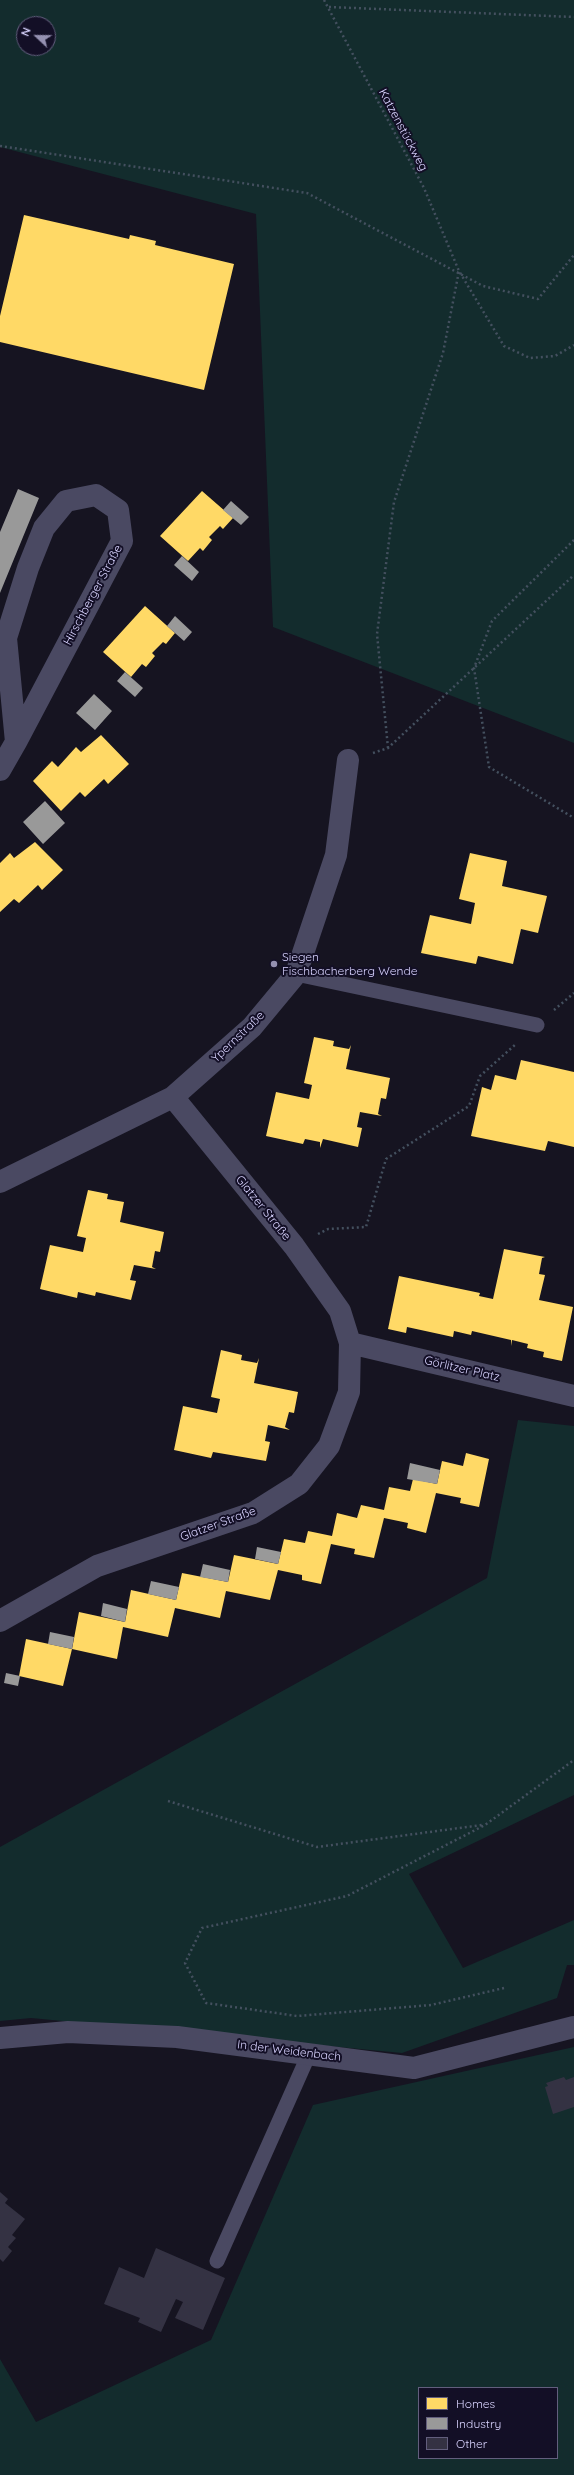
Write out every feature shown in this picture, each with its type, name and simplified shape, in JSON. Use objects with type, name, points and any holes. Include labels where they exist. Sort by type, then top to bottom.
[{"type":"street","name":"Hirschberger Straße","points":[[0,770],[16,742],[122,541],[118,510],[96,495],[66,501],[44,528],[28,568],[6,638],[16,742]]},
{"type":"street","name":"Ypernstraße","points":[[0,1182],[173,1097],[252,1026],[296,974],[336,855],[348,760]]},
{"type":"street","name":"Glatzer Straße","points":[[0,1621],[97,1566],[253,1514],[299,1484],[329,1446],[349,1392],[350,1343],[340,1311],[294,1246],[173,1097]]},
{"type":"street","name":"Görlitzer Platz","points":[[350,1343],[574,1396]]},
{"type":"street","name":"In der Weidenbach","points":[[0,2038],[68,2032],[177,2037],[414,2068],[574,2027]]},
{"type":"lane","points":[[296,974],[537,1025]]},
{"type":"lane","points":[[217,2261],[309,2054]]},
{"type":"path","name":"Katzenstückweg","points":[[324,0],[424,188],[459,271],[504,346],[530,358],[555,356],[574,345]]},
{"type":"path","points":[[329,7],[574,17]]},
{"type":"path","points":[[0,146],[307,193],[459,271],[483,286],[538,299],[574,255]]},
{"type":"path","points":[[459,271],[443,353],[394,502],[377,634],[388,748],[574,575]]},
{"type":"path","points":[[574,540],[492,621],[474,668],[489,767],[574,818]]},
{"type":"path","points":[[294,1246],[328,1229],[366,1227],[386,1159],[469,1106],[480,1076],[574,993]]},
{"type":"path","points":[[504,1988],[431,2005],[297,2016],[206,2003],[185,1964],[202,1928],[348,1896],[485,1825],[574,1760]]},
{"type":"path","points":[[168,1801],[317,1847],[485,1825]]},
{"type":"green space","points":[[0,0],[574,0],[574,743],[273,627],[256,214],[0,147]]},
{"type":"green space","points":[[518,1420],[574,1426],[574,1795],[409,1874],[463,1968],[574,1920],[574,1965],[567,1965],[557,1998],[402,2053],[31,2018],[0,2021],[0,1847],[487,1578]]},
{"type":"green space","points":[[574,2047],[574,2475],[0,2475],[0,2359],[36,2422],[211,2340],[313,2105]]},
{"type":"building: Homes","points":[[24,215],[129,239],[130,235],[156,241],[155,245],[234,264],[204,390],[0,342],[0,316]]},
{"type":"building: Homes","points":[[202,491],[233,518],[223,529],[220,526],[209,537],[212,540],[203,551],[200,548],[188,561],[160,536]]},
{"type":"building: Homes","points":[[145,606],[175,633],[166,644],[163,642],[152,653],[155,656],[146,667],[142,664],[131,677],[103,652]]},
{"type":"building: Homes","points":[[101,735],[129,764],[108,784],[104,779],[85,797],[80,792],[61,811],[33,781],[52,761],[58,767],[76,747],[81,752]]},
{"type":"building: Homes","points":[[35,842],[63,870],[42,890],[38,885],[19,903],[14,899],[0,912],[0,863],[10,853],[14,858]]},
{"type":"building: Homes","points":[[470,853],[507,861],[502,886],[547,896],[538,933],[521,929],[513,964],[478,956],[476,964],[421,953],[430,915],[471,924],[475,903],[459,899]]},
{"type":"building: Homes","points":[[314,1037],[334,1041],[333,1046],[349,1049],[351,1045],[346,1069],[390,1078],[386,1099],[381,1098],[378,1114],[382,1116],[360,1112],[357,1127],[362,1128],[358,1147],[323,1139],[320,1148],[320,1142],[305,1139],[303,1144],[266,1136],[276,1092],[309,1099],[312,1085],[304,1083]]},
{"type":"building: Homes","points":[[521,1060],[574,1072],[574,1147],[548,1141],[545,1151],[471,1136],[482,1087],[491,1090],[495,1075],[516,1080]]},
{"type":"building: Homes","points":[[88,1190],[108,1194],[107,1199],[124,1202],[120,1222],[164,1232],[160,1252],[155,1251],[152,1267],[156,1269],[134,1265],[130,1280],[136,1281],[131,1300],[96,1292],[95,1296],[78,1292],[77,1298],[40,1289],[50,1245],[83,1252],[86,1238],[77,1236]]},
{"type":"building: Homes","points":[[504,1249],[545,1257],[542,1258],[539,1274],[545,1275],[539,1300],[573,1307],[562,1361],[543,1357],[544,1352],[527,1348],[528,1344],[512,1340],[511,1346],[511,1340],[472,1331],[471,1335],[454,1331],[453,1337],[407,1327],[406,1333],[388,1329],[399,1276],[480,1293],[479,1296],[493,1299]]},
{"type":"building: Homes","points":[[221,1350],[242,1355],[241,1360],[257,1363],[259,1358],[254,1383],[298,1392],[294,1413],[289,1412],[285,1427],[290,1430],[268,1425],[265,1441],[270,1442],[266,1461],[213,1452],[211,1458],[174,1450],[183,1406],[217,1413],[220,1399],[211,1397]]},
{"type":"building: Homes","points":[[466,1453],[489,1459],[479,1507],[460,1503],[461,1498],[436,1493],[426,1533],[407,1528],[408,1523],[384,1518],[374,1558],[354,1554],[355,1549],[331,1544],[321,1584],[302,1580],[302,1575],[278,1570],[270,1600],[226,1591],[220,1618],[175,1608],[168,1637],[123,1627],[117,1659],[72,1649],[79,1612],[125,1622],[131,1590],[176,1600],[182,1573],[228,1582],[234,1555],[278,1564],[284,1539],[305,1543],[308,1531],[332,1536],[337,1513],[357,1518],[361,1505],[384,1510],[389,1487],[410,1491],[413,1479],[437,1484],[442,1461],[463,1466]]},
{"type":"building: Homes","points":[[26,1639],[72,1649],[63,1686],[19,1676]]},
{"type":"building: Industry","points":[[18,489],[39,498],[0,593],[0,532]]},
{"type":"building: Industry","points":[[231,501],[249,517],[241,525],[223,510]]},
{"type":"building: Industry","points":[[182,556],[199,572],[192,581],[174,565]]},
{"type":"building: Industry","points":[[175,616],[192,632],[184,641],[167,626]]},
{"type":"building: Industry","points":[[125,672],[143,688],[135,697],[117,681]]},
{"type":"building: Industry","points":[[94,694],[112,711],[95,730],[76,713]]},
{"type":"building: Industry","points":[[45,801],[65,823],[43,844],[23,822]]},
{"type":"building: Industry","points":[[410,1463],[440,1470],[437,1484],[407,1479]]},
{"type":"building: Industry","points":[[257,1547],[281,1552],[278,1564],[255,1559]]},
{"type":"building: Industry","points":[[203,1564],[230,1570],[228,1582],[200,1577]]},
{"type":"building: Industry","points":[[151,1581],[179,1587],[176,1600],[148,1594]]},
{"type":"building: Industry","points":[[103,1603],[127,1609],[125,1622],[101,1616]]},
{"type":"building: Industry","points":[[50,1632],[74,1637],[72,1649],[48,1644]]},
{"type":"building: Industry","points":[[6,1673],[20,1676],[18,1686],[4,1683]]},
{"type":"building: Other","points":[[564,2077],[566,2080],[574,2077],[574,2107],[553,2114],[545,2087],[548,2086],[546,2083]]},
{"type":"building: Other","points":[[0,2192],[8,2199],[5,2203],[25,2219],[12,2235],[16,2238],[8,2247],[12,2251],[3,2262],[0,2259]]},
{"type":"building: Other","points":[[156,2248],[225,2278],[203,2330],[175,2318],[183,2302],[176,2299],[161,2332],[138,2322],[140,2318],[104,2304],[119,2267],[144,2278]]},
{"type":"place","name":"Siegen Fischbacherberg Wende","points":[[274,964]]}]
